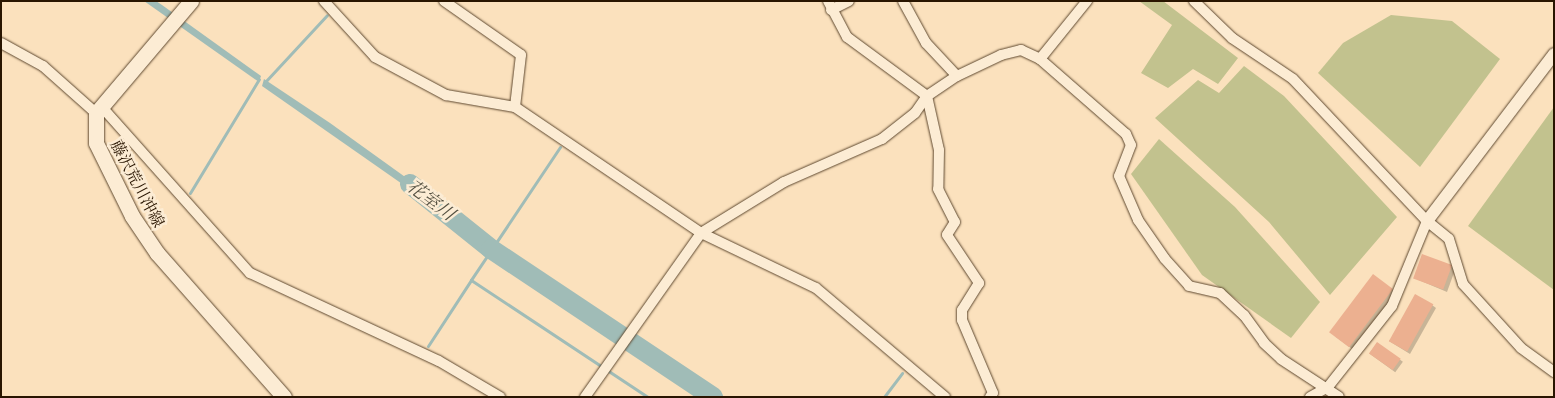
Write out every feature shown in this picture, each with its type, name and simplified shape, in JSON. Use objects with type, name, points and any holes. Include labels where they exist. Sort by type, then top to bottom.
[{"type":"main road","points":[[98,110],[191,1]]},
{"type":"main road","name":"藤沢荒川沖線","points":[[98,110],[96,143],[142,233],[199,302],[284,397]]},
{"type":"street","points":[[324,1],[375,57],[446,95],[514,107],[701,233],[816,288],[945,397]]},
{"type":"street","points":[[444,1],[521,55],[514,107]]},
{"type":"street","points":[[849,1],[830,6],[847,37],[928,96],[939,150],[938,189],[955,222],[946,235],[979,283],[962,310],[962,320],[993,393],[990,397]]},
{"type":"street","points":[[903,1],[926,43],[957,76]]},
{"type":"street","points":[[1040,59],[1087,1]]},
{"type":"street","points":[[1194,1],[1232,38],[1293,80],[1427,221],[1449,239],[1463,284],[1521,348],[1554,372]]},
{"type":"street","points":[[1,43],[42,66],[98,110],[250,273],[439,362],[500,397]]},
{"type":"street","points":[[585,397],[606,370],[701,233],[784,182],[838,160],[882,138],[915,113],[928,96],[957,76],[1001,55],[1021,50],[1040,59],[1126,134],[1132,145],[1119,176],[1138,220],[1165,260],[1196,290],[1220,293],[1244,315],[1264,343],[1281,359],[1328,387],[1339,397]]},
{"type":"street","points":[[1310,397],[1328,387],[1392,306],[1427,221],[1554,54]]},
{"type":"green space","points":[[1139,1],[1163,1],[1238,58],[1218,84],[1193,69],[1168,88],[1141,73],[1172,25]]},
{"type":"green space","points":[[1391,15],[1452,21],[1500,59],[1420,167],[1318,73],[1343,43]]},
{"type":"green space","points":[[1244,66],[1284,96],[1397,217],[1330,295],[1269,222],[1155,118],[1198,80],[1219,93]]},
{"type":"green space","points":[[1554,107],[1554,290],[1468,226]]},
{"type":"green space","points":[[1159,139],[1235,207],[1320,302],[1291,338],[1202,275],[1131,174]]},
{"type":"water","points":[[144,1],[156,1],[162,5],[261,76],[259,82]]},
{"type":"water","points":[[264,79],[330,123],[433,197],[428,202],[262,86]]},
{"type":"building","points":[[1422,254],[1452,265],[1443,289],[1413,278]]},
{"type":"building","points":[[1373,274],[1393,289],[1349,347],[1329,332]]},
{"type":"building","points":[[1415,294],[1433,304],[1407,351],[1389,341]]},
{"type":"building","points":[[1377,342],[1401,359],[1393,370],[1369,353]]},
{"type":"waterway","points":[[265,82],[327,15]]},
{"type":"waterway","points":[[190,193],[259,79]]},
{"type":"waterway","points":[[560,147],[471,280],[648,397]]},
{"type":"waterway","name":"花室川","points":[[410,184],[491,249],[713,397]]},
{"type":"waterway","points":[[428,346],[471,280]]},
{"type":"waterway","points":[[884,397],[902,373]]}]
